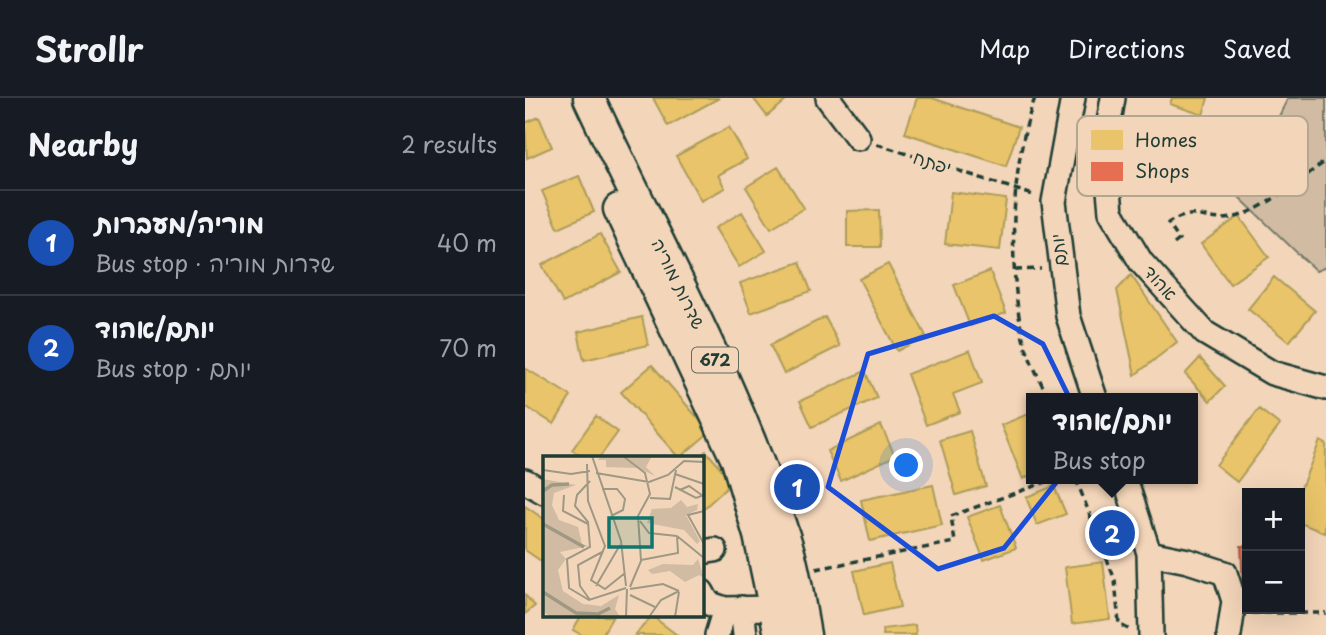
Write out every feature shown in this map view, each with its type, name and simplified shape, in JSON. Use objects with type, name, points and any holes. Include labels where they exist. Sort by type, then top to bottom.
[{"type":"main road","name":"שדרות מוריה","points":[[586,100],[732,396],[761,467],[794,573],[805,635]]},
{"type":"main road","name":"שדרות מוריה","points":[[586,100],[737,460],[759,535],[777,622]]},
{"type":"street","points":[[828,98],[858,138]]},
{"type":"street","name":"יותם","points":[[1073,98],[1054,202],[1068,316],[1093,393]]},
{"type":"street","name":"אהוד","points":[[1110,116],[1113,98]]},
{"type":"street","name":"אהוד","points":[[1110,196],[1111,212],[1141,262],[1205,333],[1272,373],[1326,388]]},
{"type":"street","points":[[525,481],[543,491]]},
{"type":"street","points":[[1127,484],[1149,553],[1151,635]]},
{"type":"street","points":[[1149,553],[1188,561],[1225,573],[1234,601],[1231,624]]},
{"type":"street","points":[[703,594],[708,603],[777,622],[791,615],[805,635]]},
{"type":"street","points":[[717,635],[734,609]]},
{"type":"street","points":[[734,609],[745,635]]},
{"type":"path","points":[[1035,98],[1028,116],[1011,228],[1024,340],[1046,393]]},
{"type":"path","name":"יפתח","points":[[858,138],[1054,202]]},
{"type":"path","points":[[1308,173],[1326,160]]},
{"type":"path","points":[[1174,244],[1179,240],[1168,223],[1182,215],[1206,215],[1221,219],[1257,209],[1275,196]]},
{"type":"path","points":[[1015,270],[1061,268]]},
{"type":"path","points":[[794,573],[955,542],[951,516],[1040,484]]},
{"type":"path","points":[[1078,484],[1115,580],[1119,624],[1142,635]]},
{"type":"path","points":[[1231,624],[1326,613]]},
{"type":"highlighted area","points":[[994,316],[1043,344],[1090,440],[1004,548],[938,569],[828,487],[868,354]]},
{"type":"shaded area","points":[[1288,98],[1326,98],[1326,267],[1316,271],[1239,197],[1308,196],[1308,116],[1279,116]]},
{"type":"building: Homes","points":[[653,98],[719,98],[668,126]]},
{"type":"building: Homes","points":[[753,98],[786,98],[787,100],[767,116]]},
{"type":"building: Homes","points":[[917,98],[932,98],[1019,127],[1006,166],[905,133]]},
{"type":"building: Homes","points":[[1172,98],[1208,98],[1203,115],[1170,104]]},
{"type":"building: Homes","points":[[539,117],[552,147],[527,158],[525,123]]},
{"type":"building: Homes","points":[[729,127],[747,159],[718,175],[725,188],[701,201],[676,156]]},
{"type":"building: Homes","points":[[778,167],[804,208],[771,228],[746,187]]},
{"type":"building: Homes","points":[[579,176],[594,212],[558,228],[542,191]]},
{"type":"building: Homes","points":[[951,192],[1006,199],[1000,250],[945,244]]},
{"type":"building: Homes","points":[[879,210],[880,247],[847,247],[847,211]]},
{"type":"building: Homes","points":[[742,212],[766,251],[739,267],[715,228]]},
{"type":"building: Homes","points":[[1239,216],[1269,257],[1230,284],[1201,244]]},
{"type":"building: Homes","points":[[600,234],[621,272],[563,303],[542,265]]},
{"type":"building: Homes","points":[[800,262],[811,291],[751,313],[740,283]]},
{"type":"building: Homes","points":[[888,264],[926,336],[897,351],[859,279]]},
{"type":"building: Homes","points":[[990,271],[1006,313],[970,326],[954,285]]},
{"type":"building: Homes","points":[[1131,275],[1177,342],[1135,375],[1117,290]]},
{"type":"building: Homes","points":[[1274,277],[1315,311],[1289,342],[1248,309]]},
{"type":"building: Homes","points":[[642,317],[648,345],[584,360],[578,332]]},
{"type":"building: Homes","points":[[825,317],[840,346],[784,374],[770,345]]},
{"type":"building: Homes","points":[[970,350],[982,383],[953,394],[960,412],[926,425],[907,374]]},
{"type":"building: Homes","points":[[1200,358],[1225,386],[1210,401],[1185,374]]},
{"type":"building: Homes","points":[[652,365],[710,432],[681,456],[677,456],[621,392]]},
{"type":"building: Homes","points":[[525,368],[571,396],[554,424],[525,406]]},
{"type":"building: Homes","points":[[865,371],[877,398],[812,427],[800,401]]},
{"type":"building: Homes","points":[[1259,409],[1280,425],[1237,482],[1216,465]]},
{"type":"building: Homes","points":[[1026,415],[1026,478],[1023,479],[1001,425]]},
{"type":"building: Homes","points":[[596,416],[618,432],[600,456],[581,456],[572,450]]},
{"type":"building: Homes","points":[[881,425],[895,456],[841,481],[827,451]]},
{"type":"building: Homes","points":[[970,431],[986,486],[956,495],[940,440]]},
{"type":"building: Homes","points":[[1320,441],[1326,444],[1325,533],[1305,525],[1305,488],[1301,488]]},
{"type":"building: Homes","points":[[706,451],[733,482],[703,509],[703,456],[700,456]]},
{"type":"building: Homes","points":[[933,485],[942,525],[870,541],[861,500]]},
{"type":"building: Homes","points":[[1054,486],[1066,514],[1037,525],[1026,497]]},
{"type":"building: Homes","points":[[1000,505],[1016,548],[984,560],[967,517]]},
{"type":"building: Homes","points":[[525,506],[543,518],[543,562],[525,550]]},
{"type":"building: Homes","points":[[1103,562],[1110,619],[1072,624],[1065,567]]},
{"type":"building: Homes","points":[[890,563],[900,607],[864,615],[854,571]]},
{"type":"building: Homes","points":[[525,595],[535,606],[525,614]]},
{"type":"building: Homes","points":[[580,618],[612,618],[602,635],[582,635],[573,630]]},
{"type":"building: Homes","points":[[650,618],[655,618],[677,635],[635,635]]},
{"type":"building: Homes","points":[[915,625],[916,635],[883,635],[882,629]]},
{"type":"place","name":"מוריה/מעברות","points":[[797,487]]},
{"type":"place","name":"יותם/אהוד","points":[[1112,533]]}]
